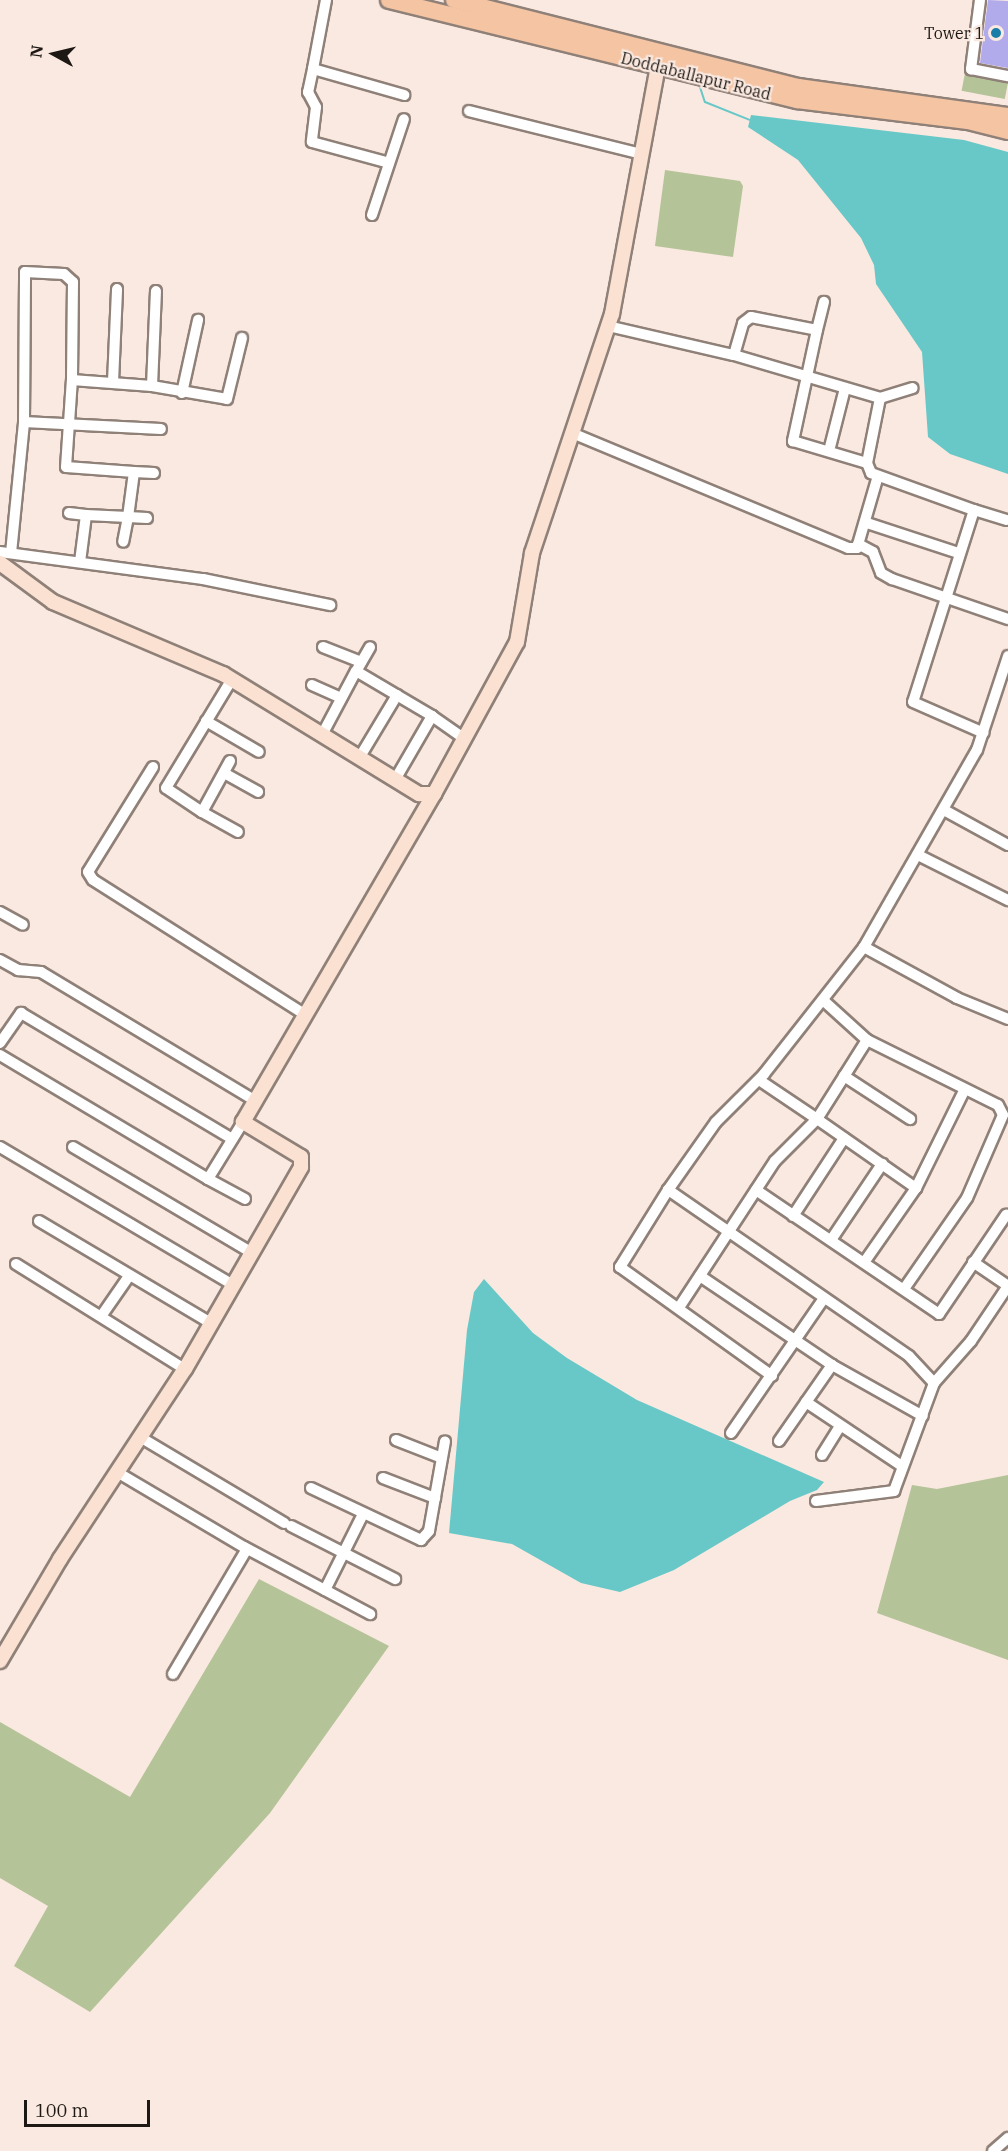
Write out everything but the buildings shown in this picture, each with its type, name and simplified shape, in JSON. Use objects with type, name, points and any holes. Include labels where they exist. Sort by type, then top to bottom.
[{"type":"main road","name":"Doddaballapur Road","points":[[393,0],[658,67],[701,71],[828,92],[1008,116]]},
{"type":"main road","name":"Doddaballapur Road","points":[[454,0],[828,106],[958,120],[1008,131]]},
{"type":"street","points":[[326,0],[308,92],[316,107],[312,142],[386,162]]},
{"type":"street","points":[[980,0],[971,69],[1008,76]]},
{"type":"street","points":[[208,1179],[434,794],[517,642],[532,553],[608,326],[658,67]]},
{"type":"street","points":[[313,69],[404,95]]},
{"type":"street","points":[[469,111],[642,154]]},
{"type":"street","points":[[372,215],[386,162],[404,118]]},
{"type":"street","points":[[154,473],[66,467],[72,380],[73,282],[64,274],[25,272],[24,422],[5,552],[203,579],[330,605]]},
{"type":"street","points":[[113,382],[117,289]]},
{"type":"street","points":[[152,386],[156,291]]},
{"type":"street","points":[[824,302],[792,441],[867,463],[877,479],[1006,520]]},
{"type":"street","points":[[734,355],[743,323],[751,317],[817,330]]},
{"type":"street","points":[[182,393],[198,320]]},
{"type":"street","points":[[608,326],[734,355],[880,398],[913,388]]},
{"type":"street","points":[[72,380],[152,386],[227,399],[242,338]]},
{"type":"street","points":[[829,452],[845,388]]},
{"type":"street","points":[[867,463],[880,398]]},
{"type":"street","points":[[24,422],[161,429]]},
{"type":"street","points":[[572,433],[848,548],[858,544],[867,523],[877,479]]},
{"type":"street","points":[[123,543],[134,472]]},
{"type":"street","points":[[974,510],[943,595],[913,702],[984,733]]},
{"type":"street","points":[[69,513],[147,518]]},
{"type":"street","points":[[80,562],[86,515]]},
{"type":"street","points":[[867,523],[959,553]]},
{"type":"street","points":[[858,544],[873,552],[881,573],[1008,620]]},
{"type":"street","points":[[0,563],[53,602],[232,679],[361,755],[419,794],[434,794]]},
{"type":"street","points":[[323,646],[359,667],[397,695],[464,738]]},
{"type":"street","points":[[323,733],[370,647]]},
{"type":"street","points":[[772,1376],[680,1306],[620,1267],[668,1190],[716,1122],[759,1080],[824,1001],[864,947],[919,855],[984,733],[1008,656]]},
{"type":"street","points":[[166,788],[232,679]]},
{"type":"street","points":[[312,685],[341,698]]},
{"type":"street","points":[[361,755],[397,695]]},
{"type":"street","points":[[396,778],[432,716]]},
{"type":"street","points":[[206,721],[259,752]]},
{"type":"street","points":[[202,812],[230,761]]},
{"type":"street","points":[[238,832],[166,788],[150,772],[88,872],[93,880],[306,1014]]},
{"type":"street","points":[[224,773],[258,792]]},
{"type":"street","points":[[944,810],[1008,845]]},
{"type":"street","points":[[919,855],[1008,900]]},
{"type":"street","points":[[0,912],[23,925]]},
{"type":"street","points":[[864,947],[957,998],[1008,1019]]},
{"type":"street","points":[[0,960],[18,970],[41,972],[254,1100]]},
{"type":"street","points":[[824,1001],[867,1040],[964,1091],[998,1106],[1003,1115],[966,1198],[904,1288]]},
{"type":"street","points":[[0,1043],[21,1013],[232,1139]]},
{"type":"street","points":[[680,1306],[786,1146],[817,1119],[867,1040]]},
{"type":"street","points":[[0,1055],[245,1199]]},
{"type":"street","points":[[844,1076],[910,1119]]},
{"type":"street","points":[[759,1080],[916,1188]]},
{"type":"street","points":[[865,1261],[916,1188],[964,1091]]},
{"type":"street","points":[[0,1660],[117,1472],[186,1369],[232,1284],[301,1167],[301,1157],[243,1122]]},
{"type":"street","points":[[793,1216],[844,1138]]},
{"type":"street","points":[[0,1147],[232,1284]]},
{"type":"street","points":[[73,1147],[252,1253]]},
{"type":"street","points":[[831,1240],[882,1164]]},
{"type":"street","points":[[668,1190],[909,1356],[934,1383]]},
{"type":"street","points":[[756,1190],[865,1261],[939,1314],[1006,1215]]},
{"type":"street","points":[[39,1221],[212,1323]]},
{"type":"street","points":[[816,1501],[894,1491],[934,1383],[971,1341],[1008,1286],[973,1262]]},
{"type":"street","points":[[16,1264],[102,1315],[186,1369]]},
{"type":"street","points":[[102,1315],[129,1276]]},
{"type":"street","points":[[700,1276],[832,1365],[923,1416]]},
{"type":"street","points":[[731,1433],[824,1298]]},
{"type":"street","points":[[778,1441],[832,1365]]},
{"type":"street","points":[[806,1402],[902,1466]]},
{"type":"street","points":[[822,1455],[840,1426]]},
{"type":"street","points":[[140,1437],[287,1525],[395,1579]]},
{"type":"street","points":[[396,1440],[442,1458]]},
{"type":"street","points":[[311,1488],[421,1540],[429,1531],[445,1441]]},
{"type":"street","points":[[117,1472],[247,1549],[370,1614]]},
{"type":"street","points":[[383,1478],[435,1498]]},
{"type":"street","points":[[325,1590],[363,1514]]},
{"type":"street","points":[[173,1674],[247,1549]]},
{"type":"street","points":[[993,2151],[1008,2138]]},
{"type":"green space","points":[[965,73],[1008,81],[1005,99],[962,91]]},
{"type":"green space","points":[[665,170],[740,181],[743,186],[733,257],[655,246]]},
{"type":"green space","points":[[1008,1475],[1008,1660],[877,1613],[912,1485],[937,1489]]},
{"type":"green space","points":[[259,1579],[389,1646],[270,1813],[90,2012],[14,1966],[48,1906],[0,1878],[0,1722],[130,1797]]},
{"type":"water","points":[[751,115],[964,140],[1008,152],[1008,474],[950,454],[928,437],[922,352],[876,284],[874,265],[861,238],[798,160],[748,127]]},
{"type":"water","points":[[484,1279],[533,1333],[567,1358],[637,1400],[824,1482],[817,1490],[790,1501],[674,1570],[620,1592],[581,1583],[512,1544],[449,1533],[467,1330],[474,1292]]},
{"type":"waterway","points":[[698,81],[705,102],[750,120]]},
{"type":"place","name":"Tower 1","points":[[996,33]]}]
